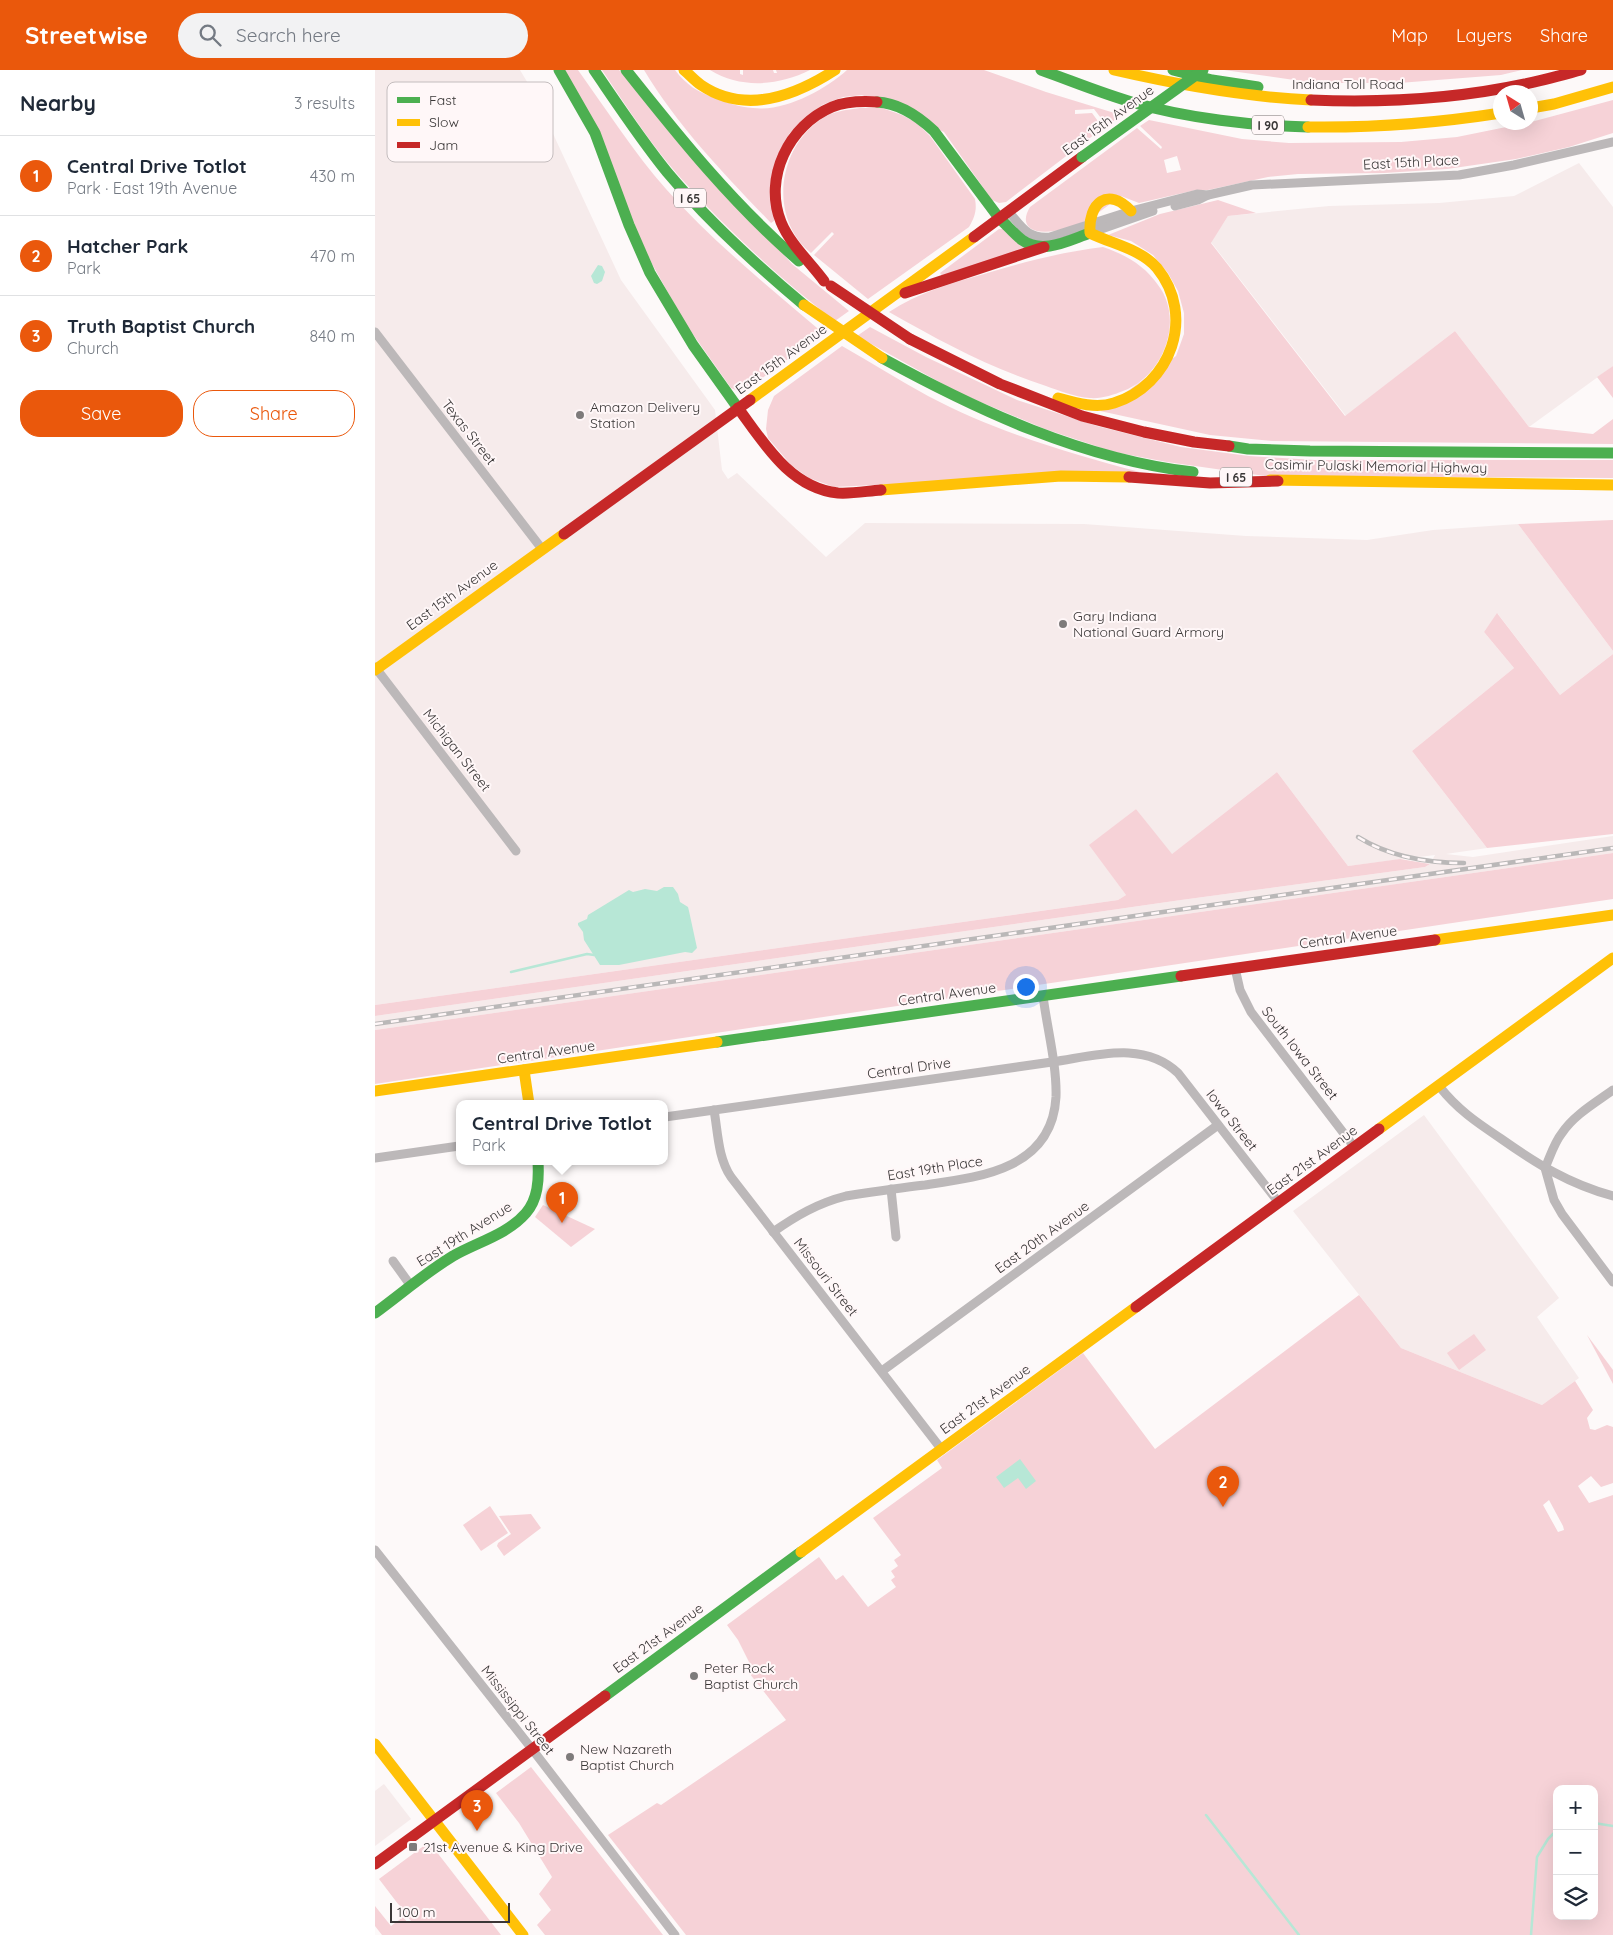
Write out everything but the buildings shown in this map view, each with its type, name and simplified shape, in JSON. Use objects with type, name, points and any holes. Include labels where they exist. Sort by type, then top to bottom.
[{"type":"main road","points":[[559,70],[585,113],[599,143],[636,244],[650,274],[669,307],[739,408],[788,472],[803,482],[820,490],[839,493],[1061,476],[1135,477],[1210,483],[1279,481]]},
{"type":"main road","name":"Casimir Pulaski Memorial Highway","points":[[626,70],[686,146],[732,199],[760,227],[828,284],[910,339],[1000,384],[1091,418],[1144,432],[1194,442],[1248,449],[1350,452],[1613,453]]},
{"type":"main road","points":[[684,70],[693,80],[707,90],[724,98],[742,101],[763,101],[792,95],[804,90],[835,70]]},
{"type":"main road","points":[[694,70],[712,84],[728,91],[764,93],[800,83],[822,70]]},
{"type":"main road","name":"I 90","points":[[1041,70],[1135,103],[1207,118],[1266,124],[1330,129],[1392,127],[1493,114]]},
{"type":"main road","name":"Indiana Toll Road","points":[[1114,70],[1223,94],[1302,101],[1379,101],[1453,95],[1513,86],[1581,70]]},
{"type":"main road","points":[[1173,70],[1212,80],[1267,89],[1302,101]]},
{"type":"main road","name":"East 15th Avenue","points":[[376,669],[891,299],[1003,214],[1203,70]]},
{"type":"main road","name":"Casimir Pulaski Memorial Highway","points":[[594,71],[679,186],[724,234],[766,274],[804,305],[882,358],[941,391],[983,411],[1058,440],[1121,458],[1177,470],[1279,481],[1613,485]]},
{"type":"main road","points":[[1538,107],[1613,87]]},
{"type":"main road","points":[[828,284],[790,239],[783,227],[778,213],[776,198],[777,178],[781,159],[788,144],[799,130],[826,109],[843,102],[877,100],[894,104],[911,112],[937,133],[987,203],[1003,214],[1022,240],[1031,245],[1044,248]]},
{"type":"main road","points":[[1000,384],[1075,402],[1097,405],[1114,403],[1130,397],[1145,387],[1160,372],[1171,353],[1177,334],[1173,299],[1166,282],[1156,267],[1139,254],[1104,240],[1089,229],[1088,218],[1093,207],[1104,200],[1110,198],[1122,202],[1131,211]]},
{"type":"main road","name":"East 15th Place","points":[[891,299],[1044,248],[1089,229]]},
{"type":"main road","name":"Central Avenue","points":[[375,1091],[1613,915]]},
{"type":"main road","name":"East 21st Avenue","points":[[375,1864],[1613,958]]},
{"type":"main road","points":[[524,1070],[528,1100]]},
{"type":"main road","name":"East 19th Avenue","points":[[375,1313],[455,1255],[511,1226],[521,1218],[531,1206],[536,1193],[539,1180],[538,1165]]},
{"type":"main road","points":[[375,1744],[523,1935]]},
{"type":"street","name":"East 15th Place","points":[[1003,214],[1032,236],[1040,238],[1050,237],[1089,229],[1198,200],[1208,195],[1252,185],[1459,175],[1514,166],[1613,142]]},
{"type":"street","name":"East 15th Place","points":[[1089,229],[1131,211],[1197,194],[1208,195]]},
{"type":"street","name":"Texas Street","points":[[375,332],[542,549]]},
{"type":"street","name":"Michigan Street","points":[[376,669],[516,850]]},
{"type":"street","name":"South Iowa Street","points":[[1235,968],[1240,990],[1251,1012],[1355,1148]]},
{"type":"street","name":"East 19th Place","points":[[773,1232],[808,1209],[828,1201],[846,1196],[978,1177],[1005,1168],[1027,1154],[1043,1137],[1052,1117],[1056,1088],[1043,996]]},
{"type":"street","name":"Central Drive","points":[[668,1117],[1125,1052],[1157,1058]]},
{"type":"street","name":"Iowa Street","points":[[1157,1058],[1178,1073],[1279,1203]]},
{"type":"street","points":[[1439,1086],[1454,1104],[1466,1114],[1545,1168],[1571,1182],[1613,1196]]},
{"type":"street","points":[[1613,1090],[1576,1117],[1564,1129],[1545,1168],[1554,1200],[1562,1214],[1613,1282]]},
{"type":"street","name":"Missouri Street","points":[[714,1110],[721,1154],[726,1169],[942,1450]]},
{"type":"street","name":"East 20th Avenue","points":[[882,1371],[1218,1125]]},
{"type":"street","points":[[375,1158],[456,1146]]},
{"type":"street","points":[[891,1189],[896,1237]]},
{"type":"street","points":[[393,1261],[411,1286]]},
{"type":"street","name":"Mississippi Street","points":[[375,1550],[379,1562],[532,1749],[675,1935]]},
{"type":"shaded area","points":[[375,70],[520,70],[527,82],[387,82],[387,162],[553,162],[553,134],[621,280],[715,410],[722,470],[728,479],[737,473],[826,557],[865,523],[1084,524],[1246,536],[1367,540],[1433,530],[1518,524],[1613,651],[1613,654],[1560,695],[1498,614],[1484,632],[1514,668],[1412,751],[1487,848],[1446,854],[1473,857],[1613,836],[1613,853],[375,1030],[375,1016],[1181,900],[1425,867],[1430,864],[1435,855],[1348,866],[1277,772],[1171,855],[1136,809],[1090,845],[1126,895],[1118,900],[375,1005]]},
{"type":"shaded area","points":[[564,70],[578,70],[643,161],[684,209],[742,264],[823,333],[742,393],[731,388],[685,323],[651,262]]},
{"type":"shaded area","points":[[602,70],[619,70],[792,264],[849,311],[835,321],[773,270],[734,233],[696,195],[668,163]]},
{"type":"shaded area","points":[[644,70],[675,70],[688,84],[709,96],[738,106],[765,108],[791,103],[816,92],[847,70],[984,70],[1046,92],[1121,115],[1107,126],[1094,109],[1075,110],[1075,114],[1092,113],[1103,128],[1006,202],[999,203],[992,200],[944,132],[862,95],[843,97],[822,105],[789,134],[774,221],[771,223],[687,131]]},
{"type":"shaded area","points":[[710,70],[740,70],[740,74],[743,75],[743,70],[773,70],[774,73],[777,73],[776,70],[810,70],[772,82],[747,83],[722,76]]},
{"type":"shaded area","points":[[1224,70],[1522,70],[1501,75],[1399,83],[1315,83]]},
{"type":"shaded area","points":[[1613,100],[1613,133],[1569,147],[1516,159],[1447,169],[1384,173],[1298,174],[1268,177],[1139,203],[1121,196],[1083,222],[1049,232],[1035,231],[1028,226],[1026,221],[1026,215],[1030,207],[1137,128],[1161,149],[1162,147],[1140,126],[1149,120],[1242,139],[1289,143],[1401,142],[1457,137],[1493,130],[1538,130],[1538,120]],"holes":[[[1177,156],[1181,170],[1167,173],[1164,160]]]},
{"type":"shaded area","points":[[860,108],[882,108],[917,123],[930,136],[975,199],[976,207],[969,227],[868,299],[814,255],[834,234],[832,232],[811,253],[798,239],[789,222],[784,204],[787,166],[795,149],[806,133],[820,120],[829,115],[839,111]]},
{"type":"shaded area","points":[[1579,163],[1613,207],[1613,366],[1529,427],[1455,331],[1346,416],[1211,242],[1228,216],[1329,206],[1439,203],[1514,196]]},
{"type":"shaded area","points":[[1218,200],[1256,213],[1228,216],[1211,243],[1345,416],[1455,331],[1529,427],[1593,434],[1613,419],[1613,444],[1272,441],[1210,435],[1100,411],[1176,356],[1184,334],[1184,313],[1178,291],[1168,273],[1153,255],[1131,241],[1108,235],[1160,214]]},
{"type":"shaded area","points":[[999,229],[1004,229],[1024,246],[1024,250],[942,276],[940,273]]},
{"type":"shaded area","points":[[1103,247],[1127,257],[1141,266],[1153,278],[1166,299],[1170,314],[1166,346],[1159,361],[1137,384],[1111,395],[1094,398],[1079,396],[1025,379],[966,353],[889,312],[923,294],[959,281],[1013,265]]},
{"type":"shaded area","points":[[598,265],[602,266],[605,272],[602,281],[597,284],[594,283],[591,276]]},
{"type":"shaded area","points":[[870,327],[926,357],[1017,400],[1097,426],[1181,447],[1249,456],[1315,460],[1613,460],[1613,478],[1265,476],[1167,462],[1114,452],[1045,429],[959,393],[857,336]]},
{"type":"shaded area","points":[[842,346],[928,396],[979,420],[1059,449],[1140,472],[834,487],[809,478],[791,465],[768,438],[766,429],[768,410],[774,396]]},
{"type":"shaded area","points":[[1613,366],[1613,398],[1597,377]]},
{"type":"shaded area","points":[[1613,520],[1613,651],[1518,524]]},
{"type":"shaded area","points":[[1497,613],[1560,695],[1613,654],[1613,834],[1487,848],[1412,751],[1514,668],[1484,632]]},
{"type":"shaded area","points":[[1277,772],[1348,866],[1400,859],[1430,864],[1425,867],[1181,900],[375,1016],[375,1005],[1118,900],[1126,895],[1089,845],[1136,809],[1172,854]]},
{"type":"shaded area","points":[[1613,853],[1613,899],[375,1084],[375,1030]]},
{"type":"shaded area","points":[[664,887],[673,887],[678,894],[680,902],[688,907],[697,948],[692,953],[685,952],[619,965],[600,965],[584,940],[583,932],[578,923],[587,919],[588,915],[629,890],[633,892],[645,889],[657,891]]},
{"type":"shaded area","points":[[1424,1115],[1559,1298],[1537,1317],[1579,1378],[1542,1405],[1401,1348],[1293,1211]]},
{"type":"shaded area","points":[[543,1205],[595,1229],[571,1247],[535,1217]]},
{"type":"shaded area","points":[[1359,1295],[1401,1348],[1542,1405],[1575,1381],[1593,1410],[1587,1418],[1590,1429],[1595,1430],[1607,1425],[1613,1427],[1613,1483],[1601,1487],[1591,1476],[1578,1486],[1589,1503],[1613,1495],[1613,1935],[686,1935],[608,1835],[657,1803],[661,1805],[786,1720],[750,1674],[749,1662],[738,1640],[727,1625],[819,1557],[836,1580],[843,1575],[868,1607],[896,1587],[891,1580],[895,1577],[891,1571],[898,1566],[894,1560],[901,1555],[873,1518],[942,1468],[937,1460],[1083,1353],[1155,1449]],"holes":[[[1549,1500],[1564,1530],[1558,1532],[1543,1505]]]},
{"type":"shaded area","points":[[1474,1334],[1486,1350],[1459,1370],[1447,1353]]},
{"type":"shaded area","points":[[1587,1335],[1613,1370],[1613,1384]]},
{"type":"shaded area","points":[[1020,1459],[1036,1481],[1026,1489],[1018,1478],[1004,1488],[996,1477]]},
{"type":"shaded area","points":[[490,1506],[508,1533],[481,1551],[463,1525]]},
{"type":"shaded area","points":[[531,1514],[541,1528],[504,1556],[497,1546],[498,1543],[511,1534],[499,1516]]},
{"type":"shaded area","points":[[531,1767],[663,1935],[545,1935],[537,1925],[551,1910],[539,1894],[552,1877],[519,1823],[496,1793]]},
{"type":"shaded area","points":[[384,1784],[411,1819],[375,1846],[375,1791]]},
{"type":"shaded area","points":[[429,1842],[501,1935],[382,1935],[375,1926],[375,1906],[391,1926],[403,1917],[408,1923],[411,1921],[379,1879]]},
{"type":"waterway","points":[[511,972],[587,954],[594,955]]},
{"type":"waterway","points":[[1206,1815],[1299,1935]]},
{"type":"waterway","points":[[1598,1824],[1613,1826]]},
{"type":"waterway","points":[[1531,1935],[1537,1857],[1553,1834]]},
{"type":"railway","points":[[1358,837],[1383,850],[1409,858],[1436,862],[1464,863]]},
{"type":"railway","points":[[375,1024],[1613,848]]},
{"type":"traffic: fast","points":[[559,70],[595,133],[629,225],[650,273],[693,345],[738,408]]},
{"type":"traffic: fast","points":[[594,70],[667,172],[699,208],[733,242],[804,305]]},
{"type":"traffic: fast","points":[[626,70],[708,170],[752,217],[799,261]]},
{"type":"traffic: fast","points":[[1041,70],[1099,92],[1176,113],[1243,123],[1308,127]]},
{"type":"traffic: fast","points":[[1173,70],[1212,80],[1258,87]]},
{"type":"traffic: fast","points":[[1082,157],[1203,70]]},
{"type":"traffic: fast","points":[[877,102],[901,108],[934,131],[999,218]]},
{"type":"traffic: fast","points":[[999,218],[1022,240],[1039,246],[1056,245],[1090,233]]},
{"type":"traffic: fast","points":[[882,358],[956,396],[1032,430],[1111,456],[1152,466],[1193,472]]},
{"type":"traffic: fast","points":[[1229,446],[1248,449],[1310,451],[1613,453]]},
{"type":"traffic: fast","points":[[717,1042],[1181,976]]},
{"type":"traffic: fast","points":[[375,1313],[423,1276],[453,1256],[501,1233],[518,1221],[533,1202],[538,1182],[538,1165]]},
{"type":"traffic: fast","points":[[605,1696],[801,1552]]},
{"type":"traffic: slow","points":[[684,70],[701,85],[718,94],[735,99],[752,100],[787,94],[803,88],[835,70]]},
{"type":"traffic: slow","points":[[1114,70],[1212,90],[1311,100]]},
{"type":"traffic: slow","points":[[1538,107],[1613,87]]},
{"type":"traffic: slow","points":[[1308,127],[1357,127],[1405,124],[1493,114]]},
{"type":"traffic: slow","points":[[1058,398],[1079,403],[1107,405],[1134,394],[1150,381],[1163,365],[1171,347],[1176,327],[1175,307],[1169,287],[1157,268],[1135,251],[1090,233],[1092,213],[1101,201],[1107,199],[1115,200],[1131,211]]},
{"type":"traffic: slow","points":[[750,400],[974,237]]},
{"type":"traffic: slow","points":[[804,305],[882,358]]},
{"type":"traffic: slow","points":[[881,490],[1061,476],[1129,477]]},
{"type":"traffic: slow","points":[[1270,480],[1613,485]]},
{"type":"traffic: slow","points":[[375,670],[564,534]]},
{"type":"traffic: slow","points":[[1435,940],[1613,915]]},
{"type":"traffic: slow","points":[[1379,1129],[1613,958]]},
{"type":"traffic: slow","points":[[375,1091],[717,1042]]},
{"type":"traffic: slow","points":[[524,1070],[528,1100]]},
{"type":"traffic: slow","points":[[801,1552],[1136,1307]]},
{"type":"traffic: slow","points":[[375,1744],[523,1935]]},
{"type":"traffic: jam","points":[[1311,100],[1419,99],[1499,89],[1581,70]]},
{"type":"traffic: jam","points":[[824,281],[795,245],[781,222],[776,205],[775,188],[778,171],[792,140],[803,126],[817,115],[832,107],[843,104],[877,102]]},
{"type":"traffic: jam","points":[[974,237],[1082,157]]},
{"type":"traffic: jam","points":[[905,293],[1044,247]]},
{"type":"traffic: jam","points":[[831,286],[910,339]]},
{"type":"traffic: jam","points":[[910,339],[1000,384],[1082,416],[1144,432],[1194,442],[1229,446]]},
{"type":"traffic: jam","points":[[564,534],[750,400]]},
{"type":"traffic: jam","points":[[738,408],[768,449],[792,473],[806,483],[838,493],[881,490]]},
{"type":"traffic: jam","points":[[1129,477],[1210,483],[1278,481]]},
{"type":"traffic: jam","points":[[1181,976],[1435,940]]},
{"type":"traffic: jam","points":[[1136,1307],[1379,1129]]},
{"type":"traffic: jam","points":[[375,1864],[605,1696]]},
{"type":"place","name":"Amazon Delivery Station","points":[[580,415]]},
{"type":"place","name":"Gary Indiana National Guard Armory","points":[[1063,624]]},
{"type":"place","name":"Central Drive Totlot","points":[[562,1223]]},
{"type":"place","name":"Hatcher Park","points":[[1223,1507]]},
{"type":"place","name":"Peter Rock Baptist Church","points":[[694,1676]]},
{"type":"place","name":"New Nazareth Baptist Church","points":[[570,1757]]},
{"type":"place","name":"Truth Baptist Church","points":[[477,1831]]},
{"type":"place","name":"21st Avenue & King Drive","points":[[413,1847]]}]
